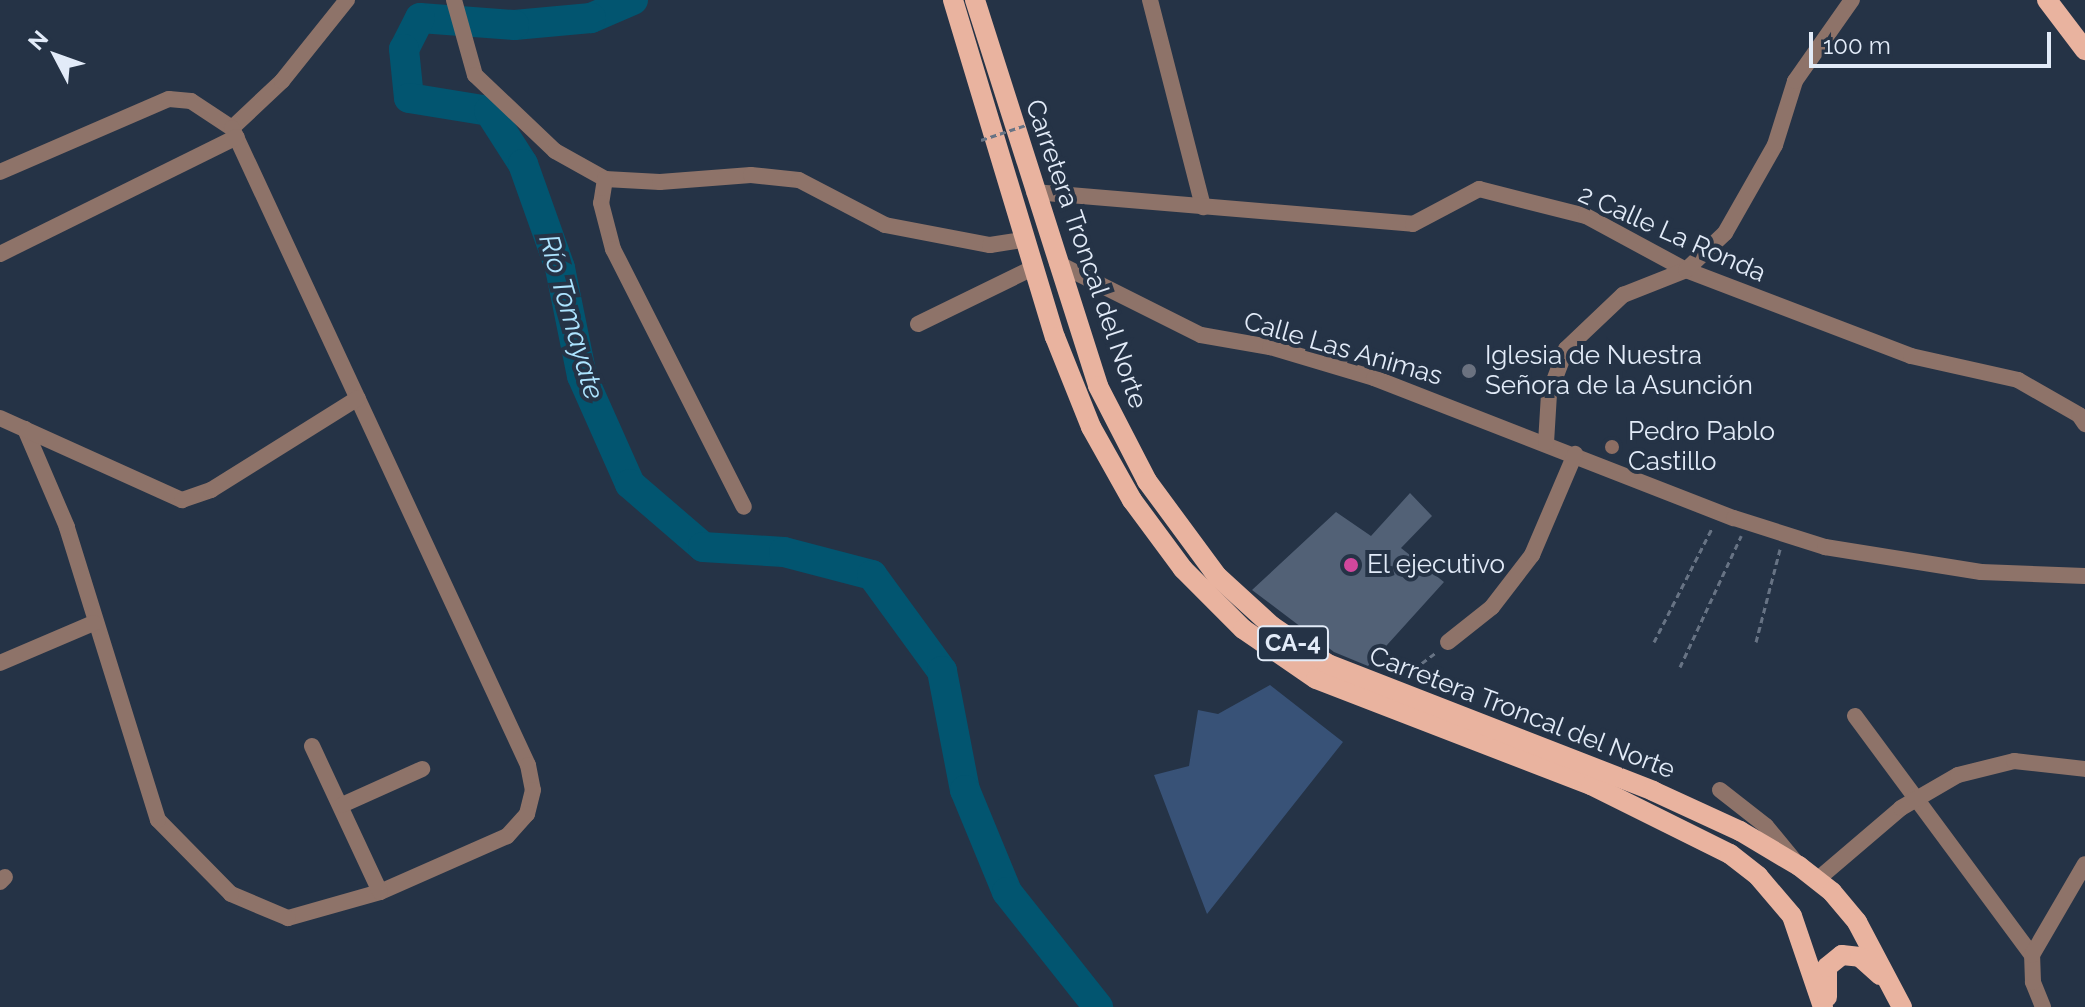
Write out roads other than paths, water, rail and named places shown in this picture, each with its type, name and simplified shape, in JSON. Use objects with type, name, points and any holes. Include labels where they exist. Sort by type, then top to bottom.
[{"type":"main road","name":"Carretera Troncal del Norte","points":[[953,0],[1055,337],[1114,470],[1166,548],[1243,629],[1300,669],[1352,696],[1591,785],[1730,854],[1758,876],[1792,916],[1825,1007]]},
{"type":"main road","name":"Carretera Troncal del Norte","points":[[975,0],[1057,263],[1114,422],[1191,547],[1291,642],[1328,664],[1677,801],[1799,866],[1818,879],[1857,922],[1899,1000]]},
{"type":"main road","points":[[2047,0],[2085,50]]},
{"type":"main road","points":[[1825,1007],[1827,967],[1847,953],[1867,961],[1899,1000]]},
{"type":"street","points":[[0,254],[234,132],[282,81],[347,0]]},
{"type":"street","points":[[454,0],[475,75],[555,151],[605,179],[660,182],[751,175],[799,180],[885,225],[990,245],[1027,239]]},
{"type":"street","points":[[1150,0],[1203,207]]},
{"type":"street","points":[[1546,443],[1549,394],[1566,349],[1623,295],[1686,270],[1725,233],[1755,184],[1795,81],[1852,0]]},
{"type":"street","points":[[0,172],[169,99],[191,101],[234,132],[528,765],[533,790],[527,814],[507,836],[380,892],[288,918],[231,894],[158,820],[94,623],[67,527],[25,429]]},
{"type":"street","points":[[605,179],[602,213],[613,249],[744,507]]},
{"type":"street","name":"2 Calle La Ronda","points":[[1034,192],[1413,224],[1479,189],[1586,216],[1686,270],[1911,356],[2018,380],[2079,415],[2085,424]]},
{"type":"street","name":"Calle Las Animas","points":[[1057,263],[1201,335],[1270,347],[1374,378],[1748,523],[1825,547],[1981,572],[2085,576]]},
{"type":"street","points":[[918,324],[1035,267]]},
{"type":"street","points":[[0,418],[182,500],[211,490],[358,398]]},
{"type":"street","points":[[1448,642],[1492,607],[1532,555],[1575,454]]},
{"type":"street","points":[[0,663],[94,623]]},
{"type":"street","points":[[1855,716],[2032,955]]},
{"type":"street","points":[[312,746],[380,892]]},
{"type":"street","points":[[1818,879],[1916,799],[1958,775],[2014,761],[2085,769]]},
{"type":"street","points":[[342,805],[422,769]]},
{"type":"street","points":[[1720,790],[1766,826],[1799,866]]},
{"type":"street","points":[[2043,1007],[2033,982],[2032,955],[2085,864]]},
{"type":"waterway","name":"Río Tomayate","points":[[633,0],[591,18],[514,25],[420,18],[404,49],[409,98],[489,111],[523,164],[560,268],[582,376],[630,484],[703,547],[784,552],[872,575],[942,671],[965,790],[1007,892],[1098,1007]]},
{"type":"place","name":"Iglesia de Nuestra Señora de la Asunción","points":[[1469,371]]},
{"type":"place","name":"Pedro Pablo Castillo","points":[[1612,447]]},
{"type":"place","name":"El ejecutivo","points":[[1351,565]]}]
